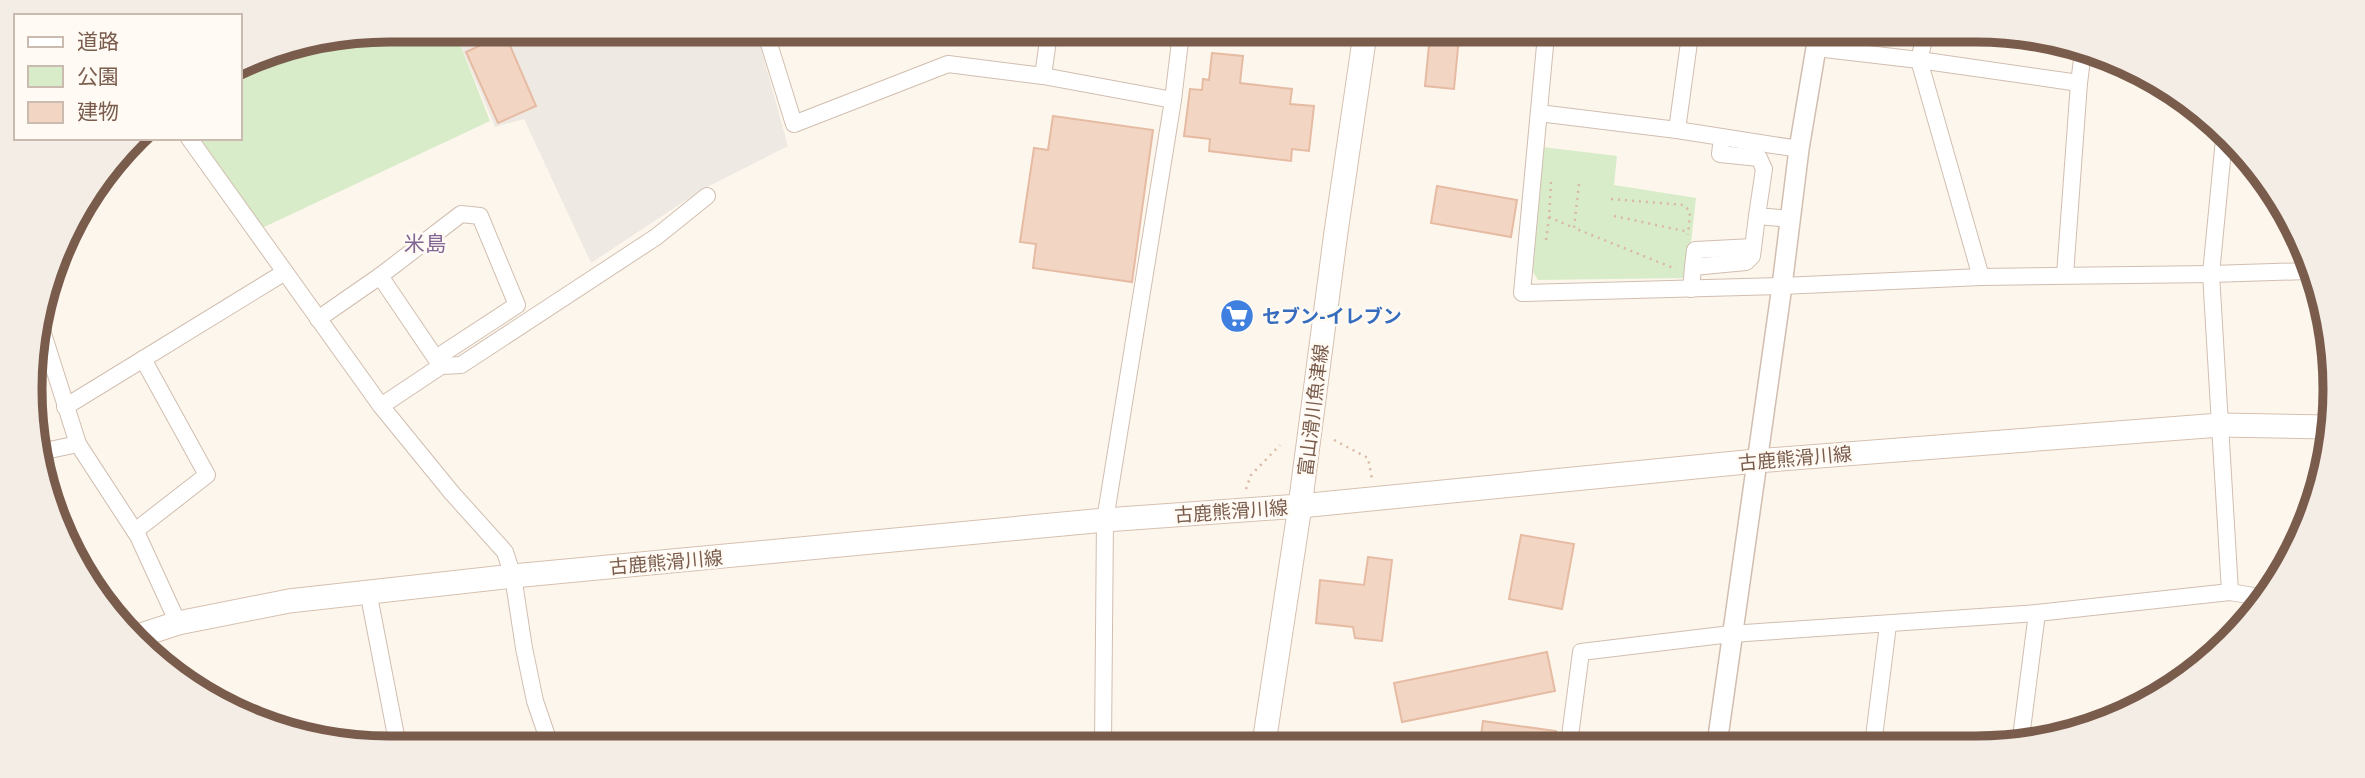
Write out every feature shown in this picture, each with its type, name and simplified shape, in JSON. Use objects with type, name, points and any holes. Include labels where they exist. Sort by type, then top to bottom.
[{"type":"main road","name":"富山滑川魚津線","points":[[1265,736],[1300,506],[1364,42]]},
{"type":"main road","name":"古鹿熊滑川線","points":[[144,634],[177,623],[289,601],[513,576],[1105,520],[1300,506],[1756,461],[2220,425],[2321,427]]},
{"type":"street","points":[[768,42],[794,124],[948,64],[1043,76],[1173,100]]},
{"type":"street","points":[[1043,76],[1048,42]]},
{"type":"street","points":[[1103,736],[1105,520],[1173,100],[1180,42]]},
{"type":"street","points":[[1545,42],[1522,293],[1981,277],[2303,271]]},
{"type":"street","points":[[1677,131],[1689,42]]},
{"type":"street","points":[[1718,736],[1799,149],[1818,42],[1919,60],[2079,83]]},
{"type":"street","points":[[1924,42],[1919,60],[1981,277]]},
{"type":"street","points":[[2065,275],[2082,58]]},
{"type":"street","points":[[1539,113],[1799,149]]},
{"type":"street","points":[[1684,289],[1692,244],[1746,262],[1752,256],[1764,169],[1759,158],[1720,154],[1722,137]]},
{"type":"street","points":[[190,140],[381,406],[452,493],[505,552],[513,576],[535,701],[547,736]]},
{"type":"street","points":[[2223,146],[2211,274],[2230,592]]},
{"type":"street","points":[[380,276],[438,362],[461,365],[656,237],[707,196]]},
{"type":"street","points":[[318,319],[461,214],[481,216],[517,305],[381,406]]},
{"type":"street","points":[[1757,216],[1791,219]]},
{"type":"street","points":[[65,407],[285,272]]},
{"type":"street","points":[[45,342],[78,444],[135,531],[177,623]]},
{"type":"street","points":[[135,531],[207,475],[143,359]]},
{"type":"street","points":[[48,450],[78,444]]},
{"type":"street","points":[[368,591],[396,736]]},
{"type":"street","points":[[1570,736],[1581,652],[1731,634],[2037,613],[2230,592],[2254,596]]},
{"type":"street","points":[[2024,732],[2037,613]]},
{"type":"street","points":[[1874,736],[1888,625]]},
{"type":"path","points":[[1546,240],[1551,182]]},
{"type":"path","points":[[1574,228],[1579,184]]},
{"type":"path","points":[[1611,199],[1684,205],[1690,212],[1692,244],[1614,216]]},
{"type":"path","points":[[1549,217],[1679,270],[1684,289]]},
{"type":"path","points":[[1334,440],[1368,458],[1373,483]]},
{"type":"path","points":[[1246,490],[1251,475],[1280,445]]},
{"type":"shaded area","points":[[759,42],[788,146],[703,189],[591,263],[524,119],[495,127],[460,44]]},
{"type":"green space","points":[[464,42],[460,44],[490,121],[262,228],[198,140],[242,140],[242,75],[277,60],[344,45]]},
{"type":"green space","points":[[1543,147],[1617,156],[1614,185],[1696,198],[1687,278],[1538,280],[1533,272]]},
{"type":"building","points":[[488,42],[508,42],[536,106],[498,123],[466,52]]},
{"type":"building","points":[[1429,42],[1459,42],[1454,89],[1425,86]]},
{"type":"building","points":[[1212,53],[1243,56],[1240,83],[1292,89],[1290,104],[1314,106],[1309,151],[1292,149],[1291,161],[1209,151],[1210,139],[1184,136],[1190,89],[1202,90],[1203,79],[1209,80]]},
{"type":"building","points":[[1053,116],[1153,130],[1132,282],[1033,268],[1036,244],[1020,242],[1034,148],[1048,150]]},
{"type":"building","points":[[1437,186],[1517,200],[1511,237],[1431,223]]},
{"type":"building","points":[[1521,535],[1574,544],[1562,609],[1509,599]]},
{"type":"building","points":[[1368,557],[1392,560],[1382,641],[1355,638],[1353,627],[1316,623],[1320,580],[1364,585]]},
{"type":"building","points":[[1547,652],[1555,691],[1402,722],[1394,683]]},
{"type":"building","points":[[1483,721],[1556,731],[1555,736],[1481,736]]},
{"type":"place","name":"セブン-イレブン","points":[[1237,316]]},
{"type":"district","name":"米島","points":[[425,243]]}]
